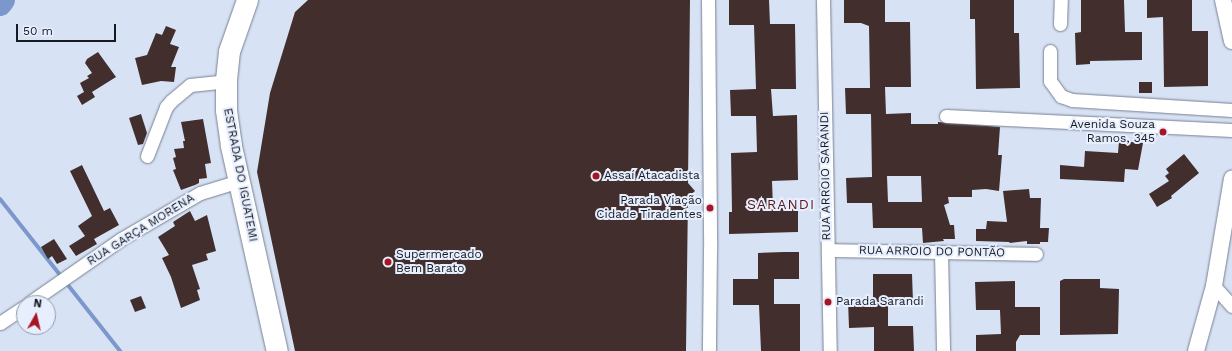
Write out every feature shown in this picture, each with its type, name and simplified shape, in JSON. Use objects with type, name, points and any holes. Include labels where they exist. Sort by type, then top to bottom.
[{"type":"main road","name":"ESTRADA DO IGUATEMI","points":[[247,0],[242,8],[229,50],[226,81],[226,110],[239,181],[277,351]]},
{"type":"street","points":[[708,0],[710,249],[709,351]]},
{"type":"street","name":"RUA ARROIO SARANDI","points":[[823,0],[830,351]]},
{"type":"street","points":[[1060,24],[1061,0]]},
{"type":"street","points":[[1224,0],[1232,41]]},
{"type":"street","points":[[1050,51],[1050,81],[1061,96],[1072,100],[1232,110]]},
{"type":"street","points":[[148,156],[166,107],[171,101],[190,85],[226,81]]},
{"type":"street","points":[[946,116],[1232,130]]},
{"type":"street","points":[[1196,351],[1214,286],[1232,178]]},
{"type":"street","name":"RUA GARÇA MORENA","points":[[41,295],[127,236],[200,193],[239,181]]},
{"type":"street","name":"RUA ARROIO DO PONTÃO","points":[[828,250],[1036,254]]},
{"type":"street","points":[[940,252],[943,351]]},
{"type":"street","points":[[1214,286],[1232,306]]},
{"type":"street","points":[[0,324],[16,313]]},
{"type":"building","points":[[308,0],[690,0],[688,183],[695,191],[688,197],[686,351],[295,351],[257,172],[270,93],[295,12]]},
{"type":"building","points":[[729,0],[769,0],[770,24],[795,24],[796,89],[771,89],[773,116],[797,115],[798,180],[772,181],[773,207],[798,206],[798,232],[729,234],[729,212],[732,212],[731,153],[757,152],[756,116],[731,116],[730,90],[756,89],[754,25],[729,25]]},
{"type":"building","points":[[844,0],[885,0],[885,22],[910,22],[911,87],[885,87],[886,114],[911,113],[911,124],[938,124],[938,122],[1000,127],[998,155],[1002,155],[999,191],[986,189],[972,190],[972,197],[948,197],[949,203],[944,205],[950,225],[954,225],[955,239],[943,239],[944,241],[923,243],[922,228],[873,228],[872,203],[847,203],[846,178],[872,177],[871,114],[846,114],[845,88],[870,88],[869,26],[861,23],[844,23]],"holes":[[[887,176],[921,176],[922,202],[888,202]]]},
{"type":"building","points":[[970,0],[1014,0],[1014,33],[1019,33],[1020,88],[976,89],[975,19],[970,19]]},
{"type":"building","points":[[1081,0],[1124,0],[1125,32],[1142,32],[1142,60],[1090,61],[1090,64],[1076,65],[1075,33],[1081,32]]},
{"type":"building","points":[[1147,0],[1192,0],[1192,31],[1208,31],[1208,86],[1164,87],[1163,17],[1147,18]]},
{"type":"building","points":[[166,26],[176,30],[170,44],[179,47],[171,67],[176,67],[174,82],[161,81],[142,85],[135,58],[147,55],[156,33],[162,35]]},
{"type":"building","points":[[98,52],[116,77],[92,92],[95,97],[82,105],[77,96],[84,92],[80,83],[89,78],[87,76],[92,73],[85,63],[87,59]]},
{"type":"building","points":[[1139,82],[1152,82],[1152,93],[1139,93]]},
{"type":"building","points":[[141,114],[147,133],[143,144],[138,145],[129,118]]},
{"type":"building","points":[[203,119],[211,163],[205,164],[207,178],[199,179],[199,183],[181,190],[173,170],[176,169],[173,158],[176,157],[174,149],[184,148],[183,141],[185,141],[181,122]]},
{"type":"building","points":[[1119,141],[1143,143],[1138,170],[1125,169],[1124,182],[1060,179],[1060,165],[1084,167],[1085,151],[1118,153]]},
{"type":"building","points":[[1184,154],[1199,173],[1171,196],[1172,198],[1157,207],[1149,194],[1169,181],[1165,176],[1169,173],[1166,169]]},
{"type":"building","points":[[82,165],[104,211],[110,208],[119,225],[94,239],[97,244],[76,256],[69,246],[85,236],[78,226],[92,216],[70,171]]},
{"type":"building","points":[[1029,189],[1030,198],[1041,198],[1040,228],[1049,228],[1048,242],[1040,242],[1040,244],[1027,244],[1027,241],[1010,243],[976,241],[976,229],[986,229],[987,221],[1007,222],[1003,191]]},
{"type":"building","points":[[190,211],[195,221],[207,215],[216,251],[206,254],[208,260],[192,265],[200,289],[197,290],[200,300],[181,308],[171,277],[162,258],[169,255],[158,237],[175,226],[173,222]]},
{"type":"building","points":[[54,239],[67,259],[57,264],[52,256],[48,259],[41,247]]},
{"type":"building","points":[[799,252],[799,279],[774,279],[774,304],[800,304],[800,351],[761,351],[759,305],[733,305],[733,279],[758,279],[758,253]]},
{"type":"building","points":[[873,274],[912,274],[913,302],[888,302],[888,326],[913,326],[914,351],[874,351],[874,327],[849,328],[848,301],[873,300]]},
{"type":"building","points":[[1064,279],[1100,279],[1100,288],[1119,289],[1118,334],[1060,335],[1060,281]]},
{"type":"building","points":[[1015,281],[1015,307],[1040,307],[1040,335],[1020,335],[1016,342],[1016,351],[976,351],[976,335],[1001,334],[1000,310],[976,310],[975,282]]},
{"type":"building","points":[[141,296],[146,308],[135,312],[130,300]]},
{"type":"waterway","points":[[0,4],[3,0]]},
{"type":"waterway","points":[[0,199],[120,351]]},
{"type":"place","name":"Avenida Souza Ramos, 345","points":[[1163,132]]},
{"type":"place","name":"Assaí Atacadista","points":[[596,176]]},
{"type":"place","name":"Parada Viação Cidade Tiradentes","points":[[710,208]]},
{"type":"place","name":"Supermercado Bem Barato","points":[[388,262]]},
{"type":"place","name":"Parada Sarandi","points":[[828,302]]},
{"type":"district","name":"SARANDI","points":[[781,204]]}]
